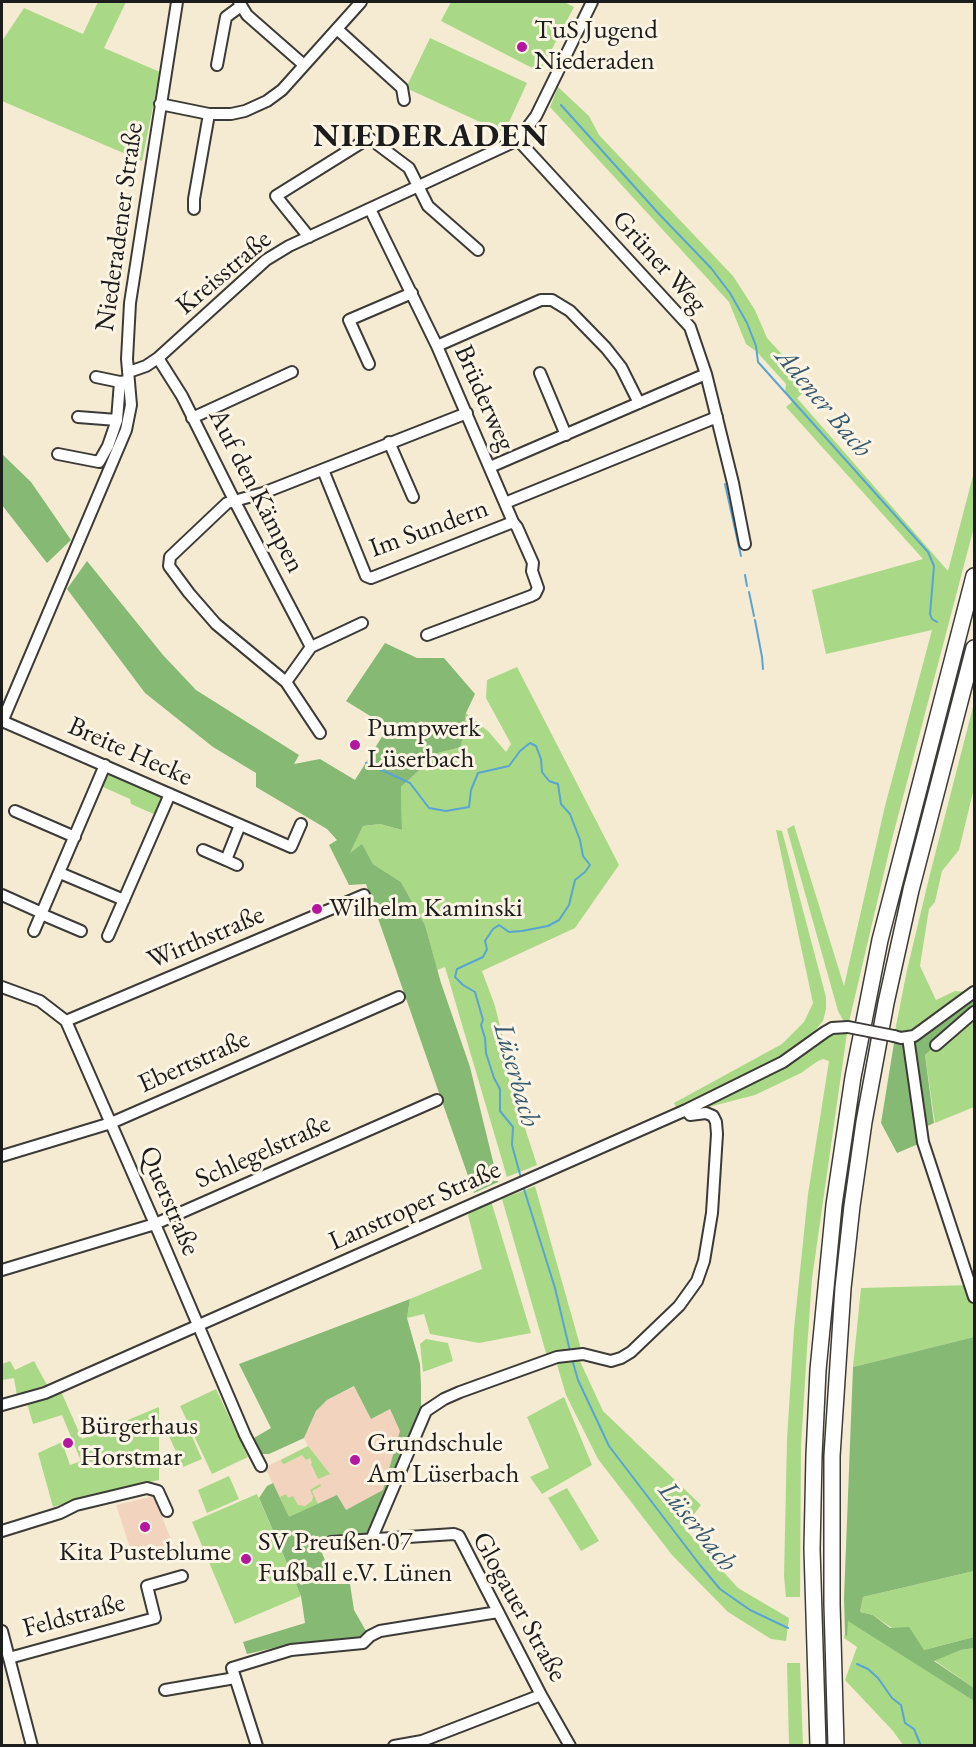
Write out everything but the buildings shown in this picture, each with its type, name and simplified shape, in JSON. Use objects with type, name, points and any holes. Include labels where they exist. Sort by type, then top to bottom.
[{"type":"highway","points":[[818,1746],[812,1549],[814,1446],[818,1370],[834,1205],[853,1077],[878,950],[975,576]]},
{"type":"highway","points":[[836,1746],[832,1604],[832,1456],[843,1288],[852,1206],[864,1122],[886,1003],[911,890],[975,648]]},
{"type":"street","name":"Niederadener Straße","points":[[2,721],[126,430],[131,405],[126,378],[129,303],[177,2]]},
{"type":"street","points":[[160,104],[209,114],[231,114],[245,111],[267,101],[282,90],[361,2]]},
{"type":"street","name":"Kreisstraße","points":[[126,378],[158,358],[266,260],[309,237],[518,140],[537,116],[592,2]]},
{"type":"street","points":[[217,65],[226,17],[240,4],[247,15],[304,65]]},
{"type":"street","points":[[337,29],[402,88],[404,100]]},
{"type":"street","points":[[194,209],[209,114]]},
{"type":"street","points":[[309,237],[276,196],[369,138],[409,168],[428,206],[478,250]]},
{"type":"street","name":"Grüner Weg","points":[[518,140],[690,327],[706,374],[717,417],[745,544]]},
{"type":"street","name":"Brüderweg","points":[[370,208],[412,293],[533,563],[532,572],[538,588],[537,592],[531,596],[427,635]]},
{"type":"street","points":[[369,364],[349,320],[412,293]]},
{"type":"street","points":[[436,346],[541,300],[552,300],[570,311],[606,348],[621,367],[639,404]]},
{"type":"street","name":"Auf den Kämpen","points":[[158,358],[182,396],[311,647]]},
{"type":"street","points":[[192,418],[292,372]]},
{"type":"street","points":[[540,373],[566,435]]},
{"type":"street","points":[[490,467],[706,374]]},
{"type":"street","points":[[58,454],[99,462],[108,446],[117,420],[126,378],[96,377]]},
{"type":"street","points":[[320,733],[286,682],[216,624],[189,593],[169,566],[170,557],[227,503],[262,493],[466,413]]},
{"type":"street","points":[[78,417],[117,420]]},
{"type":"street","name":"Im Sundern","points":[[505,503],[717,417]]},
{"type":"street","points":[[389,442],[413,497]]},
{"type":"street","name":"Im Sundern","points":[[323,470],[366,576],[371,578],[513,522]]},
{"type":"street","points":[[286,682],[311,647],[362,623]]},
{"type":"street","name":"Breite Hecke","points":[[2,721],[291,848],[301,824]]},
{"type":"street","points":[[34,931],[105,765]]},
{"type":"street","points":[[108,936],[170,794]]},
{"type":"street","points":[[15,811],[75,837]]},
{"type":"street","points":[[204,850],[231,862],[240,825]]},
{"type":"street","points":[[60,873],[123,900]]},
{"type":"street","points":[[2,895],[81,931]]},
{"type":"street","name":"Wirthstraße","points":[[66,1021],[364,895]]},
{"type":"street","name":"Querstraße","points":[[2,987],[40,1001],[66,1021],[244,1436],[261,1466]]},
{"type":"street","points":[[975,992],[921,1032],[908,1037],[923,1142],[975,1297]]},
{"type":"street","name":"Ebertstraße","points":[[2,1156],[111,1123],[399,997]]},
{"type":"street","points":[[936,1045],[975,1012]]},
{"type":"street","name":"Lanstroper Straße","points":[[2,1406],[36,1396],[686,1110],[783,1062],[832,1028],[848,1027],[908,1037]]},
{"type":"street","name":"Schlegelstraße","points":[[2,1270],[155,1224],[437,1100]]},
{"type":"street","points":[[371,1540],[426,1411],[460,1392],[568,1355],[583,1354],[611,1361],[621,1359],[679,1306],[697,1281],[704,1261],[712,1213],[717,1128],[713,1116],[706,1113],[690,1115],[686,1110]]},
{"type":"street","points":[[2,1531],[60,1513],[75,1505],[147,1488],[158,1491],[167,1511]]},
{"type":"street","name":"Glogauer Straße","points":[[331,1542],[454,1534],[459,1536],[570,1746]]},
{"type":"street","name":"Feldstraße","points":[[9,1658],[155,1617],[147,1586],[182,1576]]},
{"type":"street","points":[[165,1690],[234,1673],[291,1650],[363,1643],[380,1630],[498,1612]]},
{"type":"street","points":[[2,1631],[32,1746]]},
{"type":"street","points":[[234,1673],[256,1746]]},
{"type":"street","points":[[394,1746],[422,1741],[542,1695]]},
{"type":"shaded area","name":"Grundschule Am Lüserbach","points":[[355,1386],[371,1418],[390,1409],[401,1431],[383,1491],[346,1510],[318,1504],[289,1518],[265,1467],[308,1446],[304,1438],[316,1411],[327,1400]]},
{"type":"shaded area","name":"Kita Pusteblume","points":[[154,1496],[175,1550],[134,1560],[116,1505]]},
{"type":"green space","points":[[98,2],[126,2],[104,48],[160,72],[142,161],[2,101],[2,41],[24,8],[83,34]]},
{"type":"green space","name":"TuS Jugend Niederaden","points":[[451,2],[564,2],[574,7],[540,72],[441,21]]},
{"type":"green space","points":[[430,38],[527,83],[504,133],[406,88]]},
{"type":"green space","points":[[558,87],[589,116],[599,135],[733,276],[755,310],[767,338],[811,386],[797,398],[948,571],[974,472],[974,527],[891,843],[849,1022],[843,1020],[838,1011],[787,829],[794,825],[844,986],[885,806],[932,630],[826,654],[812,590],[923,559],[786,407],[792,402],[785,392],[786,384],[757,352],[746,344],[729,302],[550,107]]},
{"type":"green space","points":[[2,454],[31,482],[71,540],[47,563],[2,505]]},
{"type":"green space","points":[[87,561],[163,655],[196,690],[299,755],[294,764],[320,759],[355,780],[388,727],[346,701],[385,643],[417,658],[444,658],[475,694],[466,713],[461,747],[438,753],[401,787],[402,830],[380,824],[363,826],[350,853],[362,844],[373,864],[401,882],[425,925],[441,983],[470,1067],[498,1182],[474,1193],[366,884],[349,885],[329,845],[337,840],[327,829],[256,787],[256,773],[213,747],[145,693],[67,589]]},
{"type":"green space","points":[[517,667],[619,865],[575,928],[482,971],[495,1006],[506,1051],[506,1070],[537,1165],[507,1177],[445,967],[437,970],[425,925],[401,882],[373,864],[362,845],[349,855],[363,826],[380,824],[402,830],[401,787],[438,753],[461,747],[466,713],[489,732],[506,752],[511,744],[486,698],[487,680]]},
{"type":"green space","points":[[974,703],[974,788],[959,850],[942,871],[935,902],[929,909],[920,966],[936,1000],[955,991],[968,992],[912,1031],[895,1031],[930,874]]},
{"type":"green space","points":[[111,775],[161,796],[162,801],[156,815],[131,804],[130,799],[103,787],[107,776]]},
{"type":"green space","points":[[776,830],[782,831],[826,997],[823,1021],[813,1033],[779,1059],[677,1109],[674,1103],[782,1044],[804,1022],[813,1003]]},
{"type":"green space","points":[[974,992],[974,1012],[925,1055],[934,1123],[921,1129],[923,1142],[897,1153],[881,1123],[895,1037],[908,1037]]},
{"type":"green space","points":[[974,1012],[974,1107],[935,1123],[925,1055]]},
{"type":"green space","points":[[847,1033],[812,1279],[807,1349],[801,1446],[800,1597],[786,1597],[784,1576],[787,1439],[794,1329],[808,1194],[829,1061],[823,1059],[818,1061],[801,1073],[755,1095],[701,1109],[701,1106],[769,1076],[798,1059],[828,1036]]},
{"type":"green space","points":[[535,1186],[581,1349],[546,1353],[502,1199]]},
{"type":"green space","points":[[478,1203],[492,1204],[531,1333],[479,1343],[430,1334],[424,1314],[407,1318],[410,1299],[482,1269],[468,1215]]},
{"type":"green space","points":[[970,1285],[974,1297],[974,1337],[853,1367],[861,1288]]},
{"type":"green space","points":[[410,1299],[407,1318],[420,1364],[421,1386],[421,1408],[413,1437],[367,1537],[324,1539],[319,1546],[335,1584],[350,1584],[354,1610],[366,1631],[356,1641],[282,1646],[247,1654],[243,1642],[305,1623],[301,1596],[259,1498],[267,1486],[273,1483],[289,1517],[337,1495],[346,1510],[383,1490],[400,1431],[390,1409],[371,1419],[354,1386],[327,1400],[316,1411],[304,1438],[269,1454],[259,1454],[254,1438],[271,1428],[239,1364]]},
{"type":"green space","points":[[974,1337],[974,1571],[863,1597],[860,1612],[873,1615],[890,1628],[909,1627],[924,1650],[974,1637],[974,1648],[961,1650],[934,1661],[974,1688],[974,1701],[848,1621],[847,1636],[845,1635],[844,1598],[853,1367]]},
{"type":"green space","points":[[426,1339],[448,1343],[453,1361],[423,1372],[420,1344]]},
{"type":"green space","points":[[579,1359],[603,1411],[701,1505],[684,1528],[738,1588],[789,1618],[786,1641],[771,1639],[728,1612],[672,1555],[598,1459],[566,1395],[556,1361]]},
{"type":"green space","points":[[10,1361],[15,1370],[34,1361],[47,1385],[17,1396],[14,1378],[2,1380],[2,1364]]},
{"type":"green space","points":[[60,1389],[82,1439],[159,1407],[159,1480],[100,1493],[53,1507],[38,1453],[62,1442],[70,1465],[81,1461],[62,1415],[33,1424],[27,1403]]},
{"type":"green space","points":[[216,1389],[248,1457],[212,1474],[180,1406]]},
{"type":"green space","points":[[564,1397],[592,1465],[542,1494],[530,1477],[549,1468],[527,1417]]},
{"type":"green space","points":[[186,1423],[202,1459],[183,1467],[167,1432]]},
{"type":"green space","points":[[308,1446],[330,1474],[318,1479],[310,1458],[306,1460],[302,1455],[282,1463],[281,1460]]},
{"type":"green space","points":[[229,1476],[239,1499],[207,1513],[198,1490]]},
{"type":"green space","points":[[320,1484],[321,1486],[312,1491],[318,1504],[289,1518],[280,1497],[286,1494],[288,1498],[293,1496],[298,1505],[305,1506],[312,1501],[313,1496],[310,1490]]},
{"type":"green space","points":[[567,1488],[599,1541],[581,1551],[548,1498]]},
{"type":"green space","name":"SV Preußen 07 Fußball e.V. Lünen","points":[[257,1494],[301,1596],[235,1624],[192,1522]]},
{"type":"green space","points":[[974,1571],[974,1637],[924,1650],[873,1615],[860,1612],[863,1597]]},
{"type":"green space","points":[[848,1620],[974,1701],[974,1745],[903,1745],[893,1731],[845,1680],[857,1647],[844,1638]]},
{"type":"green space","points":[[974,1648],[974,1688],[934,1660],[961,1650]]},
{"type":"green space","points":[[787,1663],[800,1663],[803,1745],[789,1745]]},
{"type":"waterway","name":"Adener Bach","points":[[561,105],[711,268],[730,293],[747,323],[756,346],[758,362],[928,552],[934,566],[930,614],[937,622]]},
{"type":"waterway","points":[[725,484],[741,556]]},
{"type":"waterway","points":[[745,575],[747,586]]},
{"type":"waterway","points":[[749,592],[754,616]]},
{"type":"waterway","points":[[755,620],[763,669]]},
{"type":"waterway","name":"Lüserbach","points":[[366,763],[410,783],[429,808],[446,811],[469,807],[471,790],[478,773],[509,766],[520,751],[530,743],[536,746],[541,759],[542,772],[549,781],[558,784],[561,804],[570,814],[580,840],[583,856],[590,865],[575,880],[569,905],[559,920],[548,926],[522,931],[509,932],[499,925],[493,929],[485,941],[487,949],[483,957],[457,969],[455,977],[475,992],[483,1020],[481,1025],[486,1053],[500,1089],[500,1111],[513,1127],[512,1145],[521,1178]]},
{"type":"waterway","name":"Lüserbach","points":[[523,1186],[555,1288],[570,1351]]},
{"type":"waterway","name":"Lüserbach","points":[[572,1359],[578,1380],[609,1446],[700,1565],[720,1589],[750,1610],[788,1628]]},
{"type":"waterway","name":"Lüserbach","points":[[857,1664],[868,1669],[878,1678],[892,1698],[901,1705],[905,1723],[914,1729],[921,1746]]},
{"type":"place","name":"TuS Jugend Niederaden","points":[[522,47]]},
{"type":"place","name":"Pumpwerk Lüserbach","points":[[355,745]]},
{"type":"place","name":"Wilhelm Kaminski","points":[[317,909]]},
{"type":"place","name":"Bürgerhaus Horstmar","points":[[68,1443]]},
{"type":"place","name":"Grundschule Am Lüserbach","points":[[355,1460]]},
{"type":"place","name":"Kita Pusteblume","points":[[145,1527]]},
{"type":"place","name":"SV Preußen 07 Fußball e.V. Lünen","points":[[246,1559]]},
{"type":"district","name":"NIEDERADEN","points":[[431,137]]}]
